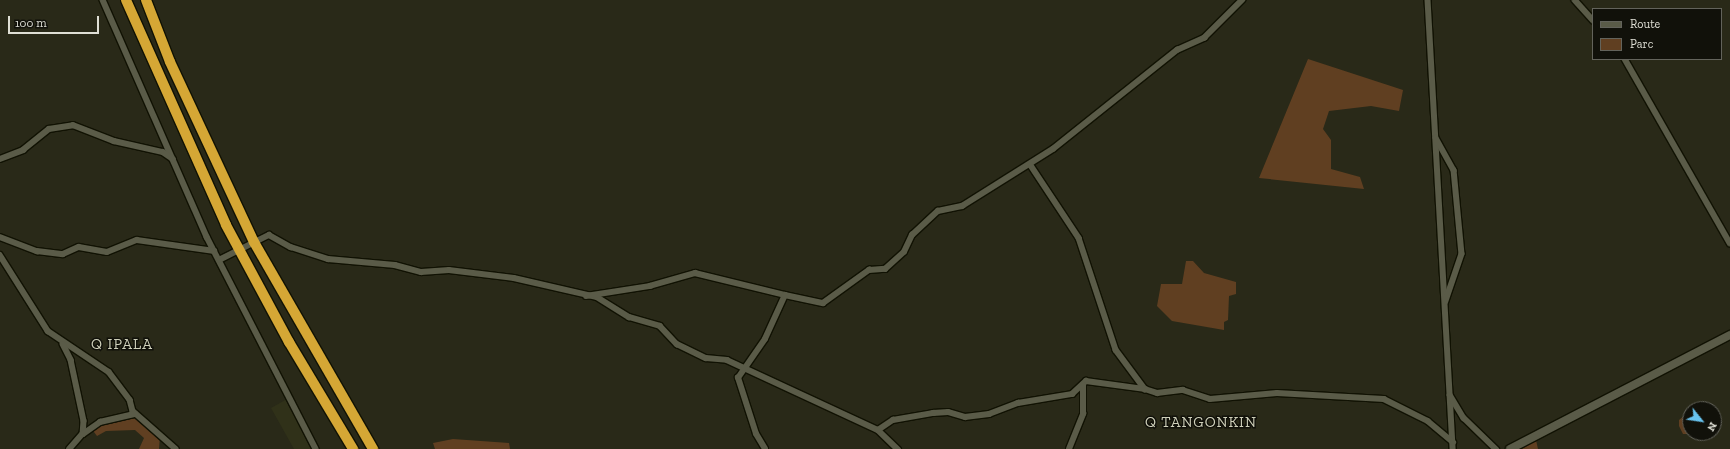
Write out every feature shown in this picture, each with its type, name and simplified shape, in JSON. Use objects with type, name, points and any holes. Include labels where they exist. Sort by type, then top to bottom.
[{"type":"highway","points":[[126,0],[239,250],[289,342],[353,449]]},
{"type":"highway","points":[[146,0],[170,62],[254,242],[373,449]]},
{"type":"street","points":[[104,0],[214,251],[316,449]]},
{"type":"street","points":[[584,296],[598,291],[650,286],[695,273],[823,304],[834,299],[869,270],[885,269],[904,252],[912,235],[938,211],[962,206],[1030,164],[1177,50],[1204,38],[1242,0]]},
{"type":"street","points":[[1428,0],[1434,131],[1453,449]]},
{"type":"street","points":[[1575,0],[1592,19]]},
{"type":"street","points":[[1626,60],[1730,243]]},
{"type":"street","points":[[0,159],[23,150],[49,130],[72,125],[114,141],[163,152],[176,162]]},
{"type":"street","points":[[1434,131],[1443,156],[1454,170],[1462,254],[1445,303]]},
{"type":"street","points":[[1030,164],[1079,238],[1116,350],[1145,389]]},
{"type":"street","points":[[219,260],[270,235],[291,247],[328,259],[395,265],[421,272],[449,270],[514,278],[584,296],[597,297],[629,317],[660,326],[677,344],[706,358],[727,360],[745,370],[878,430],[898,449]]},
{"type":"street","points":[[0,237],[37,251],[63,254],[79,247],[107,252],[137,240],[214,251]]},
{"type":"street","points":[[0,254],[41,323],[63,343],[114,377],[135,414],[176,449]]},
{"type":"street","points":[[765,449],[739,384],[745,370],[765,339],[785,295]]},
{"type":"street","points":[[1510,449],[1730,335]]},
{"type":"street","points":[[63,343],[71,360],[84,422],[83,434]]},
{"type":"street","points":[[878,430],[893,420],[933,413],[948,412],[965,417],[989,414],[1018,403],[1072,394],[1083,385],[1092,381],[1145,389],[1157,393],[1183,390],[1210,400],[1277,393],[1384,399],[1428,421],[1453,442]]},
{"type":"street","points":[[1069,449],[1083,414],[1083,385]]},
{"type":"street","points":[[1449,394],[1464,418],[1496,449]]},
{"type":"street","points":[[72,448],[83,434],[100,422],[135,414]]},
{"type":"shaded area","points":[[289,398],[315,449],[294,449],[271,408]]},
{"type":"green space","points":[[1308,59],[1403,90],[1399,111],[1371,106],[1329,111],[1323,129],[1331,140],[1331,169],[1360,177],[1364,189],[1259,178]]},
{"type":"green space","points":[[1186,261],[1193,261],[1204,273],[1236,282],[1236,294],[1229,296],[1228,320],[1224,322],[1224,330],[1172,321],[1157,306],[1161,284],[1182,284]]},
{"type":"green space","points":[[135,414],[160,436],[159,449],[139,449],[144,438],[135,430],[106,431],[97,436],[91,428]]},
{"type":"green space","points":[[1682,418],[1682,432],[1679,426],[1679,420]]},
{"type":"green space","points":[[453,439],[509,443],[510,449],[435,449],[433,443]]},
{"type":"green space","points":[[1536,440],[1538,449],[1517,449]]},
{"type":"district","name":"Q IPALA","points":[[122,345]]},
{"type":"district","name":"Q TANGONKIN","points":[[1201,423]]}]
